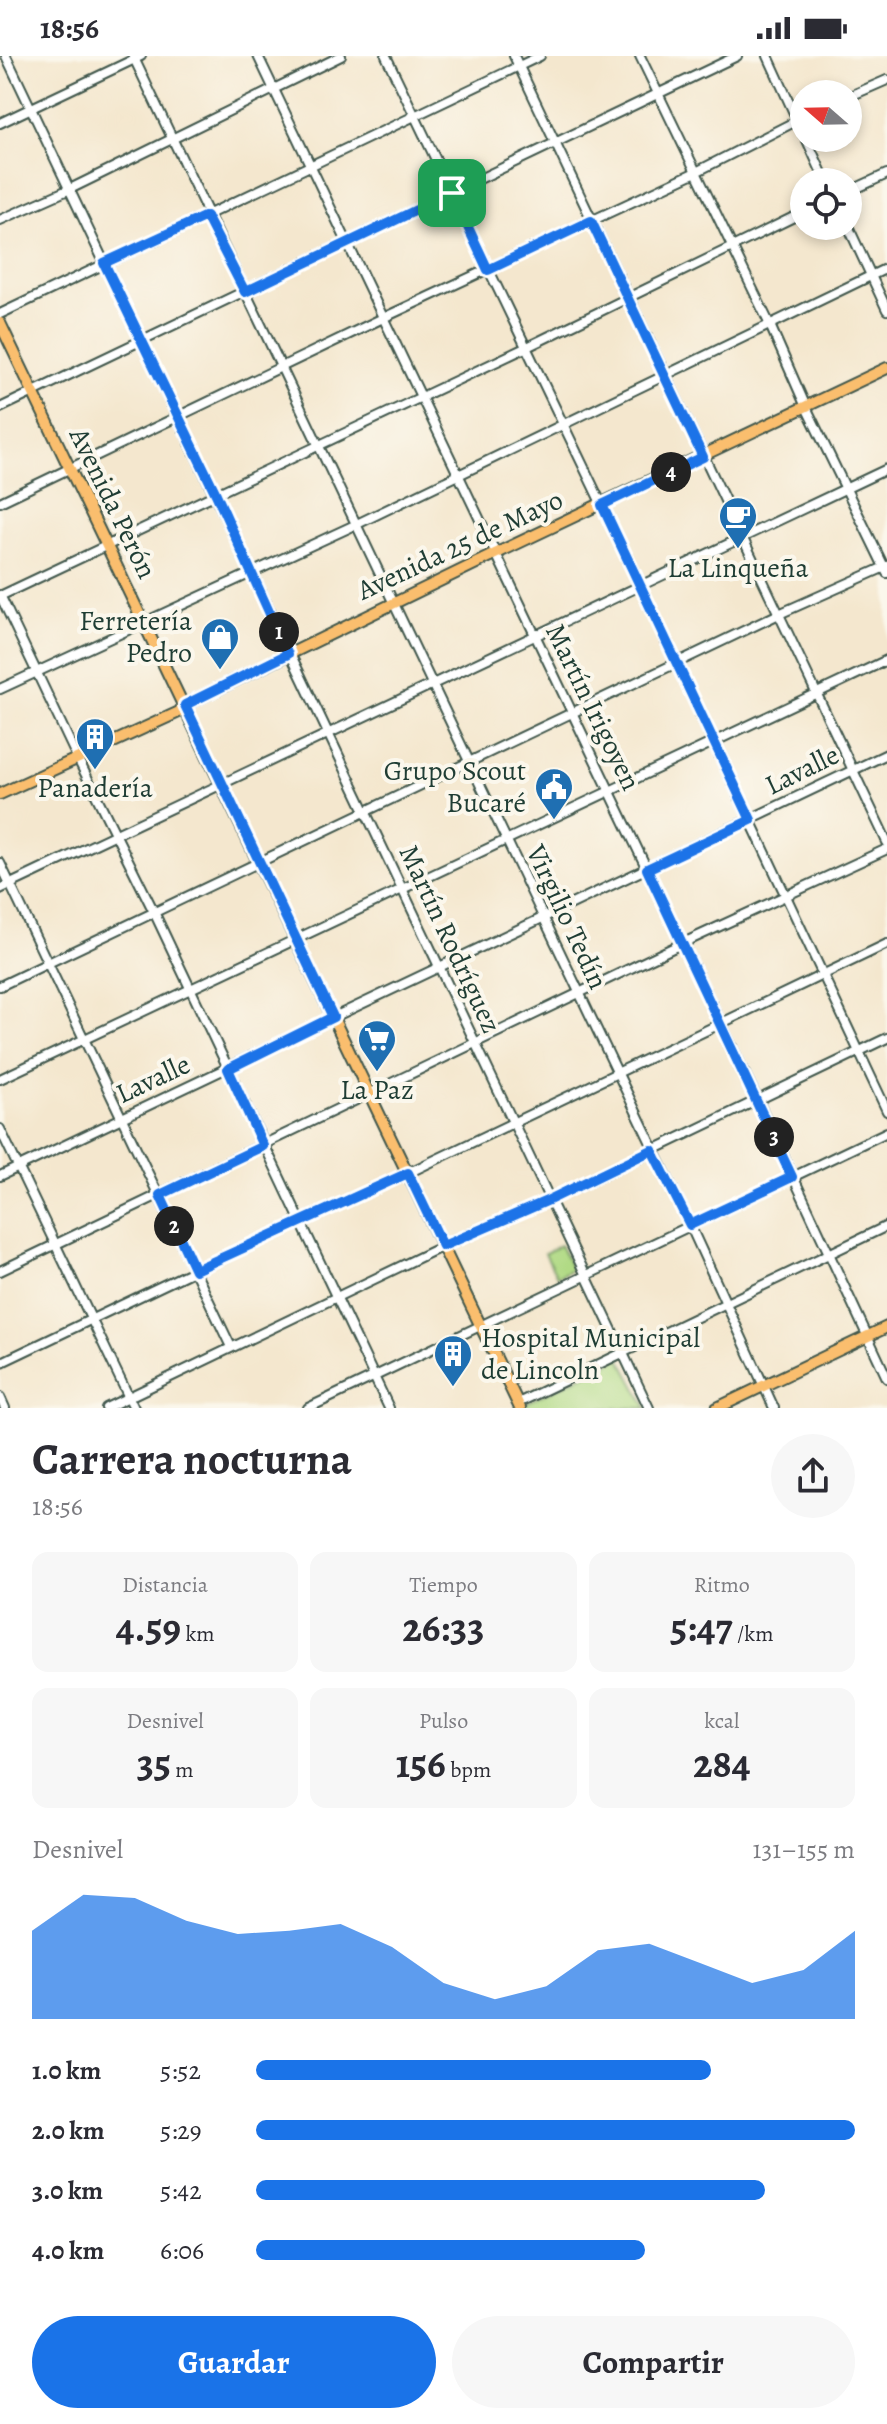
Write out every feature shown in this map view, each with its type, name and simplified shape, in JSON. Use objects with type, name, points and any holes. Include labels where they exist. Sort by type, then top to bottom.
[{"type":"main road","name":"Avenida Perón","points":[[0,323],[519,1406]]},
{"type":"main road","name":"Avenida 25 de Mayo","points":[[0,787],[179,712],[185,705],[288,654],[887,368]]},
{"type":"main road","name":"Avenida 25 de Mayo","points":[[0,794],[76,756]]},
{"type":"main road","points":[[717,1408],[887,1327]]},
{"type":"street","name":"Martín Rodríguez","points":[[6,56],[649,1408]]},
{"type":"street","name":"Martín Irigoyen","points":[[258,56],[757,1099],[887,1378]]},
{"type":"street","points":[[0,220],[70,189],[170,137],[341,56]]},
{"type":"street","points":[[386,56],[602,505],[887,1111]]},
{"type":"street","points":[[514,56],[887,842]]},
{"type":"street","points":[[0,314],[540,56]]},
{"type":"street","points":[[0,986],[779,614],[886,568],[640,56]]},
{"type":"street","points":[[0,408],[737,56]]},
{"type":"street","points":[[768,56],[790,98]]},
{"type":"street","points":[[0,123],[136,57]]},
{"type":"street","name":"Virgilio Tedín","points":[[136,57],[206,216],[394,603],[774,1408]]},
{"type":"street","points":[[862,91],[887,80]]},
{"type":"street","points":[[0,502],[790,125]]},
{"type":"street","points":[[862,186],[887,174]]},
{"type":"street","points":[[389,1408],[0,596],[525,348],[790,219]]},
{"type":"street","points":[[855,240],[887,310]]},
{"type":"street","points":[[0,689],[355,525],[887,268]]},
{"type":"street","points":[[0,889],[887,469]]},
{"type":"street","points":[[0,1079],[887,660]]},
{"type":"street","name":"Lavalle","points":[[0,1176],[887,754]]},
{"type":"street","points":[[0,1271],[681,944],[887,849]]},
{"type":"street","points":[[0,863],[231,1347]]},
{"type":"street","points":[[0,1363],[514,1123],[887,944]]},
{"type":"street","points":[[106,1408],[887,1038]]},
{"type":"street","points":[[0,1129],[89,1320],[134,1408]]},
{"type":"street","points":[[308,1408],[887,1132]]},
{"type":"street","points":[[519,1406],[887,1226]]},
{"type":"street","points":[[0,1397],[5,1408]]},
{"type":"green space","points":[[560,1245],[572,1269],[557,1277],[545,1253]]},
{"type":"green space","points":[[620,1358],[647,1408],[527,1408],[526,1403]]},
{"type":"place","name":"La Linqueña","points":[[738,550]]},
{"type":"place","name":"Ferretería Pedro","points":[[220,671]]},
{"type":"place","name":"Panadería","points":[[95,771]]},
{"type":"place","name":"Grupo Scout Bucaré","points":[[554,821]]},
{"type":"place","name":"La Paz","points":[[377,1073]]},
{"type":"place","name":"Hospital Municipal de Lincoln","points":[[453,1388]]},
{"type":"route","points":[[452,193],[488,270],[591,221],[703,457],[602,505],[751,820],[647,869],[792,1177],[690,1225],[652,1150],[549,1200],[443,1246],[408,1173],[195,1270],[160,1195],[263,1146],[228,1069],[333,1017],[185,705],[288,654],[216,494],[104,263],[206,216],[245,292],[452,193]]}]
